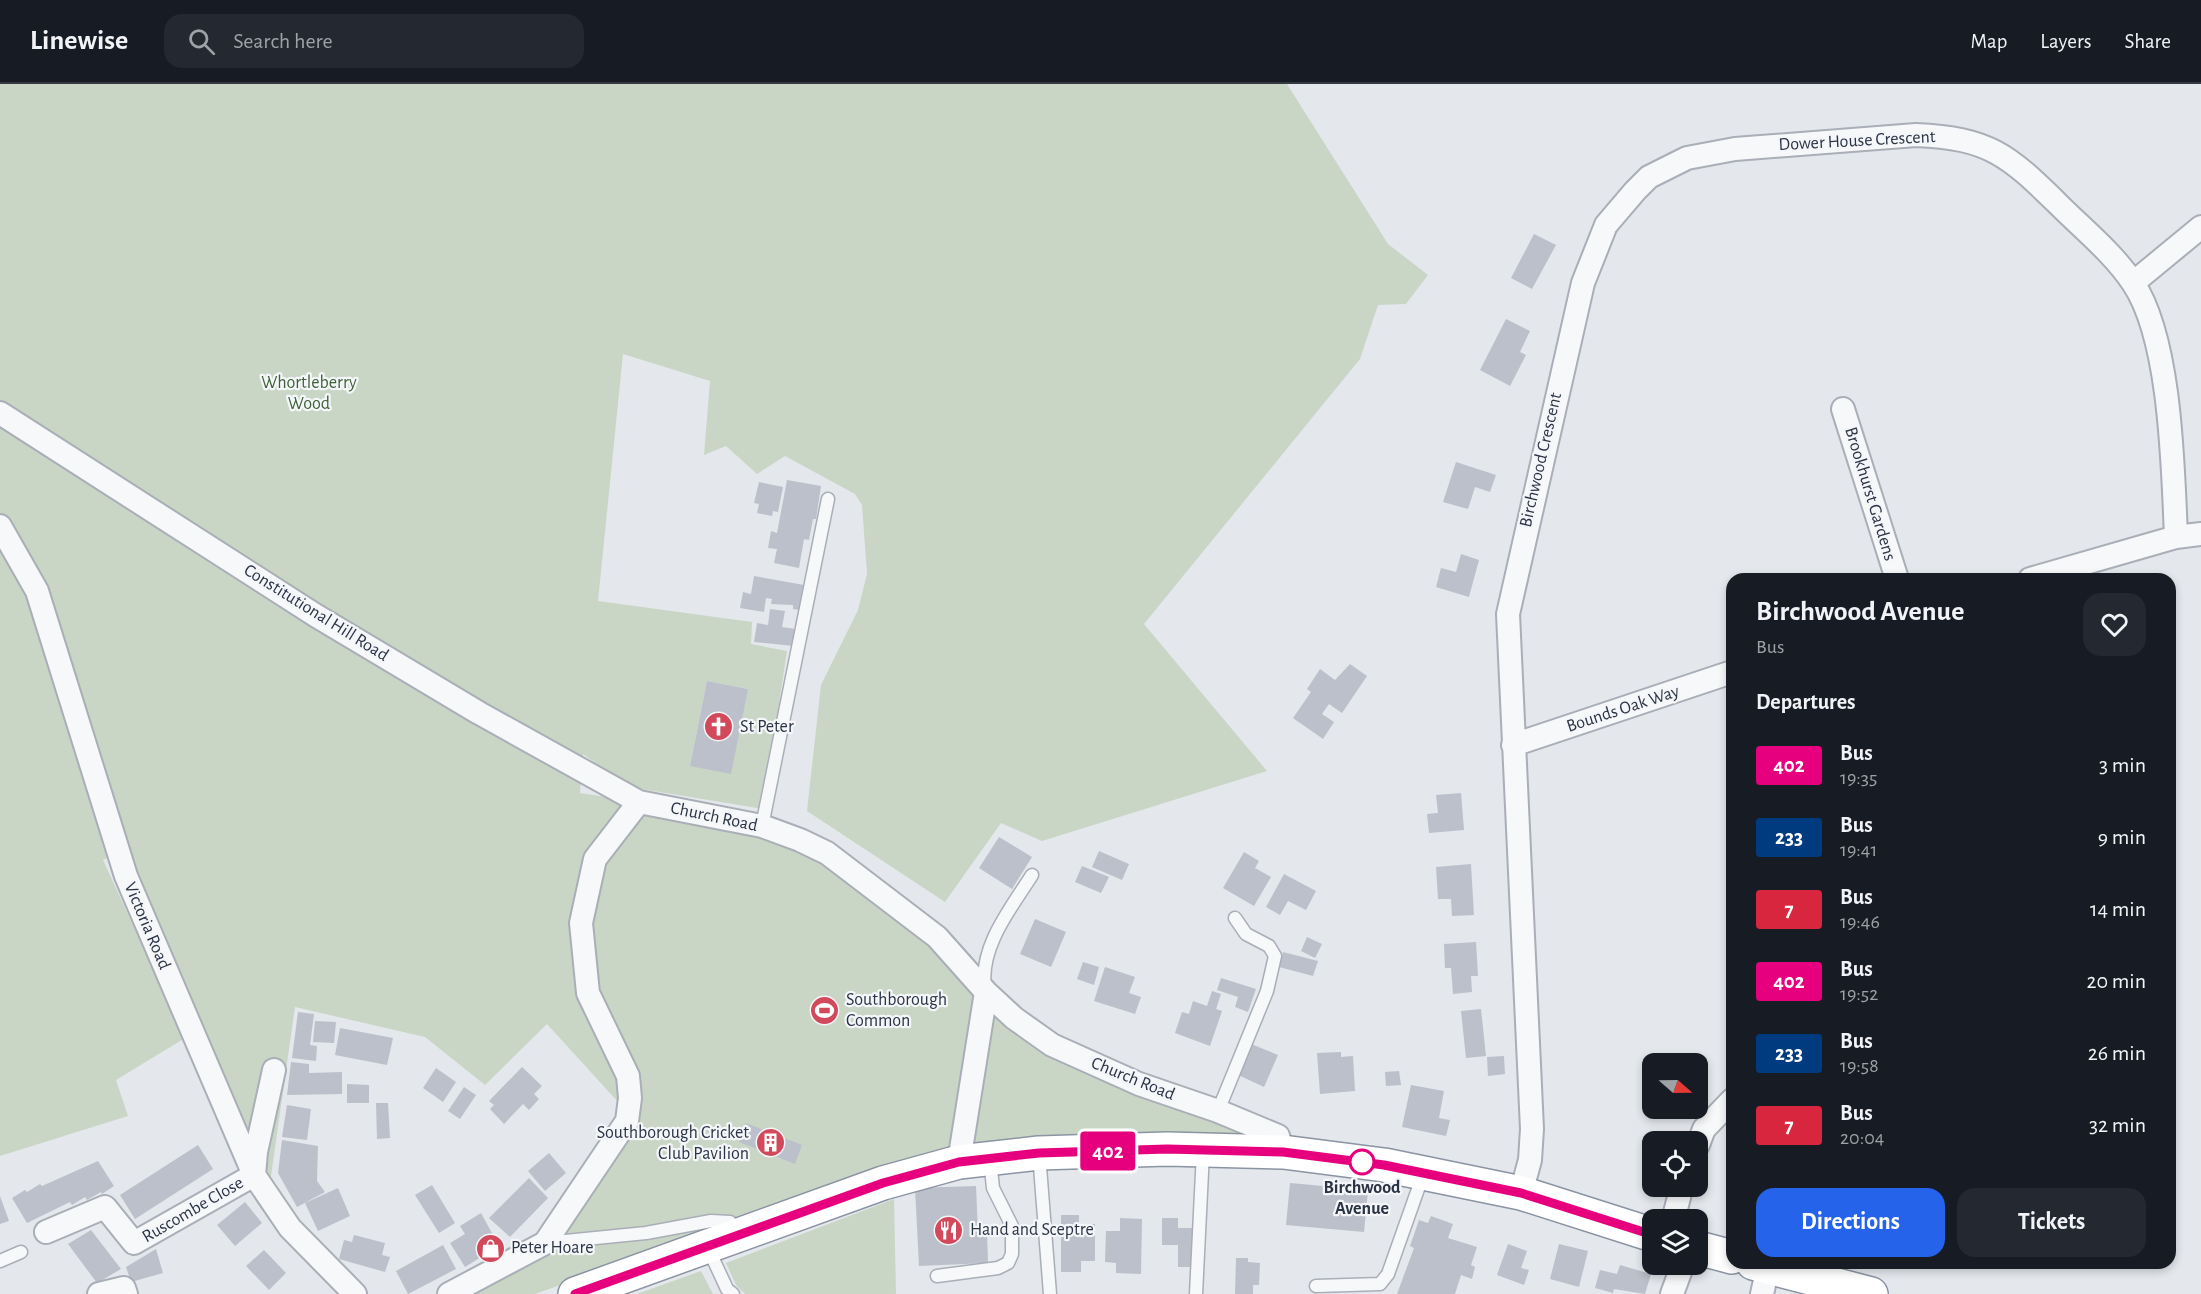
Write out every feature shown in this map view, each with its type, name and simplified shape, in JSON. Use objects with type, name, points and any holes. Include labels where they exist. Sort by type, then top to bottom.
[{"type":"highway","points":[[575,1294],[883,1183],[975,1160],[1039,1153],[1167,1149],[1283,1152],[1384,1165],[1521,1193],[1642,1232]]},
{"type":"highway","points":[[1708,1251],[1726,1255]]},
{"type":"highway","points":[[1761,1275],[1871,1294]]},
{"type":"street","name":"Dower House Crescent","points":[[1635,191],[1649,177],[1687,158],[1735,149],[1917,135],[1959,137],[1978,142],[2009,159],[2033,179],[2133,283],[2149,314],[2168,409],[2176,537]]},
{"type":"street","name":"Birchwood Crescent","points":[[1513,746],[1508,614],[1548,431],[1583,283],[1606,225],[1635,191]]},
{"type":"street","points":[[2133,283],[2201,227]]},
{"type":"street","name":"Brookhurst Gardens","points":[[1843,409],[1895,573]]},
{"type":"street","name":"Constitutional Hill Road","points":[[0,413],[315,615],[479,713],[639,802]]},
{"type":"street","name":"Victoria Road","points":[[0,526],[37,591],[126,876],[254,1175],[290,1228],[355,1294]]},
{"type":"street","points":[[2051,573],[2176,537],[2201,534]]},
{"type":"street","name":"Bounds Oak Way","points":[[1513,746],[1726,674]]},
{"type":"street","points":[[1513,746],[1532,1129],[1530,1160],[1521,1193]]},
{"type":"street","points":[[449,1294],[545,1243],[623,1128],[629,1114],[628,1076],[588,993],[581,923],[596,859],[639,802]]},
{"type":"street","name":"Church Road","points":[[639,802],[762,826],[800,840],[850,869],[937,937],[986,992],[1014,1018],[1052,1045],[1139,1084],[1218,1111],[1278,1136],[1283,1152]]},
{"type":"street","points":[[975,1160],[986,992]]},
{"type":"street","points":[[254,1175],[256,1152],[274,1070]]},
{"type":"street","points":[[1704,1131],[1726,1106]]},
{"type":"street","name":"Ruscombe Close","points":[[46,1232],[105,1207],[134,1243],[254,1175]]},
{"type":"street","points":[[1672,1294],[1679,1275]]},
{"type":"street","points":[[99,1294],[124,1288],[126,1294]]},
{"type":"lane","points":[[762,826],[828,499]]},
{"type":"lane","points":[[986,992],[983,976],[996,934],[1032,875]]},
{"type":"lane","points":[[1218,1111],[1267,991],[1275,956],[1269,946],[1246,934],[1234,918]]},
{"type":"lane","points":[[1196,1294],[1203,1151]]},
{"type":"lane","points":[[1039,1153],[1050,1294]]},
{"type":"lane","points":[[937,1276],[998,1268],[1008,1263],[1012,1254],[1012,1226],[993,1188],[975,1160]]},
{"type":"lane","points":[[1316,1286],[1380,1284],[1388,1275],[1423,1174]]},
{"type":"lane","points":[[545,1243],[646,1233],[711,1221],[730,1222],[722,1241],[727,1288],[732,1294]]},
{"type":"lane","points":[[0,1261],[21,1252]]},
{"type":"green space","name":"Whortleberry Wood","points":[[0,84],[1287,84],[1388,244],[1428,275],[1406,304],[1378,305],[1360,359],[1144,624],[1267,771],[1042,841],[1001,823],[945,902],[807,811],[821,685],[858,610],[867,574],[862,505],[855,494],[785,456],[757,474],[726,446],[704,455],[710,381],[623,354],[598,601],[752,622],[751,644],[787,651],[763,809],[629,787],[583,754],[580,793],[639,802],[595,859],[581,923],[629,1114],[547,1024],[485,1085],[425,1037],[295,1007],[268,1197],[122,851],[103,860],[185,1038],[116,1080],[128,1116],[0,1156]],"holes":[[[707,681],[748,689],[690,766]]]},
{"type":"green space","name":"Southborough Common","points":[[649,813],[751,830],[811,850],[922,934],[1001,1018],[1263,1139],[1119,1135],[700,1235],[535,1294],[466,1294],[544,1251],[633,1114],[587,947],[593,887],[627,823]]},
{"type":"green space","points":[[894,1199],[896,1294],[745,1294],[736,1285],[726,1263]]},
{"type":"green space","points":[[701,1271],[713,1294],[637,1294]]},
{"type":"building","points":[[1534,234],[1556,245],[1532,289],[1511,278]]},
{"type":"building","points":[[1506,319],[1530,331],[1520,352],[1526,355],[1510,386],[1480,370]]},
{"type":"building","points":[[1456,462],[1496,475],[1490,492],[1475,487],[1468,509],[1443,502]]},
{"type":"building","points":[[787,480],[821,486],[816,519],[813,519],[809,540],[804,539],[799,568],[774,563],[777,549],[768,548],[771,531],[777,533]]},
{"type":"building","points":[[759,482],[783,487],[778,512],[773,511],[772,516],[757,513],[759,504],[754,503]]},
{"type":"building","points":[[1461,554],[1479,560],[1469,597],[1436,587],[1441,568],[1456,572]]},
{"type":"building","points":[[754,576],[804,585],[799,610],[793,609],[793,605],[771,604],[772,599],[766,598],[764,612],[740,608],[743,592],[751,594]]},
{"type":"building","points":[[770,609],[785,611],[782,627],[796,629],[794,646],[754,642],[757,623],[768,625]]},
{"type":"building","points":[[1350,664],[1367,676],[1342,713],[1329,704],[1322,714],[1334,722],[1323,739],[1293,718],[1311,692],[1307,689],[1320,669],[1335,680]]},
{"type":"building","name":"St Peter","points":[[707,681],[748,689],[731,774],[690,766]]},
{"type":"building","points":[[1461,793],[1464,830],[1429,833],[1427,814],[1438,813],[1436,795]]},
{"type":"building","points":[[999,837],[1032,857],[1012,889],[979,868]]},
{"type":"building","points":[[1099,851],[1129,864],[1122,880],[1092,867]]},
{"type":"building","points":[[1244,852],[1259,861],[1255,868],[1271,877],[1254,906],[1223,888]]},
{"type":"building","points":[[1471,864],[1474,915],[1452,916],[1451,899],[1438,899],[1436,867]]},
{"type":"building","points":[[1082,866],[1109,877],[1101,893],[1075,882]]},
{"type":"building","points":[[1284,874],[1316,891],[1306,910],[1288,901],[1280,915],[1266,907]]},
{"type":"building","points":[[1035,919],[1066,932],[1051,967],[1020,954]]},
{"type":"building","points":[[1307,937],[1322,944],[1315,958],[1301,951]]},
{"type":"building","points":[[1476,942],[1478,976],[1471,976],[1472,992],[1453,994],[1451,968],[1445,968],[1444,944]]},
{"type":"building","points":[[1283,952],[1318,961],[1313,976],[1279,967]]},
{"type":"building","points":[[1083,962],[1099,967],[1094,985],[1077,979]]},
{"type":"building","points":[[1105,967],[1135,977],[1129,993],[1141,997],[1135,1014],[1094,1001]]},
{"type":"building","points":[[1221,978],[1256,989],[1248,1012],[1235,1007],[1238,997],[1217,990]]},
{"type":"building","points":[[1212,991],[1221,994],[1216,1009],[1222,1011],[1210,1046],[1175,1033],[1182,1012],[1189,1014],[1193,1001],[1207,1006]]},
{"type":"building","points":[[1481,1009],[1486,1056],[1466,1058],[1461,1011]]},
{"type":"building","points":[[298,1012],[314,1014],[310,1045],[317,1046],[316,1061],[292,1058]]},
{"type":"building","points":[[315,1021],[336,1022],[334,1043],[313,1042]]},
{"type":"building","points":[[340,1028],[393,1038],[387,1065],[335,1055]]},
{"type":"building","points":[[1249,1043],[1278,1055],[1264,1087],[1236,1074]]},
{"type":"building","points":[[1341,1052],[1341,1057],[1353,1056],[1355,1091],[1320,1094],[1317,1053]]},
{"type":"building","points":[[1504,1056],[1505,1074],[1488,1076],[1487,1057]]},
{"type":"building","points":[[291,1062],[309,1064],[309,1073],[342,1072],[342,1094],[287,1095]]},
{"type":"building","points":[[522,1067],[542,1086],[534,1094],[539,1099],[529,1110],[523,1104],[504,1124],[490,1109],[494,1105],[489,1101]]},
{"type":"building","points":[[436,1068],[456,1082],[443,1102],[423,1088]]},
{"type":"building","points":[[1399,1071],[1401,1085],[1386,1086],[1385,1072]]},
{"type":"building","points":[[347,1084],[369,1085],[369,1103],[347,1103]]},
{"type":"building","points":[[1411,1085],[1444,1091],[1439,1118],[1450,1120],[1446,1136],[1402,1127]]},
{"type":"building","points":[[464,1087],[476,1095],[460,1119],[448,1111]]},
{"type":"building","points":[[376,1103],[388,1103],[390,1138],[377,1139]]},
{"type":"building","points":[[287,1105],[311,1109],[307,1140],[282,1137]]},
{"type":"building","name":"Southborough Cricket Club Pavilion","points":[[746,1123],[802,1145],[795,1164],[739,1142]]},
{"type":"building","points":[[282,1140],[318,1146],[317,1181],[325,1192],[297,1207],[278,1173]]},
{"type":"building","points":[[198,1145],[213,1169],[135,1219],[120,1195]]},
{"type":"building","points":[[549,1153],[566,1173],[545,1191],[528,1171]]},
{"type":"building","points":[[98,1161],[114,1186],[102,1194],[101,1192],[87,1200],[85,1197],[72,1205],[70,1202],[27,1223],[12,1198],[25,1190],[27,1192],[40,1184],[42,1186]]},
{"type":"building","points":[[529,1178],[548,1198],[510,1237],[489,1218]]},
{"type":"building","points":[[1290,1183],[1368,1190],[1364,1232],[1286,1225]]},
{"type":"building","points":[[432,1185],[455,1223],[439,1233],[415,1195]]},
{"type":"building","points":[[976,1186],[978,1233],[987,1232],[988,1263],[919,1266],[915,1188]]},
{"type":"building","points":[[338,1188],[350,1216],[318,1231],[305,1203]]},
{"type":"building","points":[[0,1196],[9,1221],[0,1224]]},
{"type":"building","points":[[245,1202],[262,1223],[235,1246],[217,1225]]},
{"type":"building","points":[[481,1213],[499,1246],[465,1267],[450,1243],[465,1234],[460,1226]]},
{"type":"building","points":[[1061,1215],[1079,1215],[1079,1224],[1095,1224],[1095,1261],[1081,1261],[1081,1272],[1061,1272]]},
{"type":"building","points":[[1431,1216],[1453,1224],[1448,1238],[1477,1247],[1471,1265],[1475,1267],[1472,1279],[1461,1275],[1455,1294],[1397,1294],[1414,1248],[1410,1246],[1419,1220],[1428,1223]]},
{"type":"building","points":[[1120,1218],[1142,1219],[1141,1274],[1116,1273],[1116,1263],[1105,1262],[1106,1231],[1120,1231]]},
{"type":"building","points":[[1162,1218],[1178,1218],[1178,1228],[1195,1228],[1195,1267],[1178,1267],[1178,1245],[1162,1245]]},
{"type":"building","points":[[91,1230],[121,1269],[97,1283],[68,1244]]},
{"type":"building","points":[[354,1235],[385,1243],[382,1255],[390,1257],[385,1272],[339,1259],[344,1240],[352,1242]]},
{"type":"building","points":[[1508,1244],[1527,1251],[1521,1268],[1529,1270],[1524,1285],[1497,1275]]},
{"type":"building","points":[[1559,1244],[1588,1251],[1579,1287],[1550,1279]]},
{"type":"building","points":[[443,1245],[456,1269],[408,1294],[396,1271]]},
{"type":"building","points":[[156,1249],[163,1273],[131,1282],[126,1267]]},
{"type":"building","points":[[264,1250],[286,1273],[269,1290],[246,1266]]},
{"type":"building","points":[[1236,1258],[1248,1258],[1248,1262],[1260,1263],[1259,1285],[1253,1285],[1253,1294],[1235,1294]]},
{"type":"building","points":[[1620,1265],[1642,1271],[1642,1275],[1651,1275],[1645,1294],[1614,1289],[1613,1293],[1595,1288],[1600,1270],[1617,1274]]},
{"type":"bus line","name":"402","points":[[575,1294],[883,1183],[934,1167],[990,1157],[1039,1153],[1167,1149],[1283,1152],[1384,1165],[1521,1193],[1642,1232]]},
{"type":"place","name":"St Peter","points":[[719,727]]},
{"type":"place","name":"Southborough Common","points":[[825,1010]]},
{"type":"place","name":"Southborough Cricket Club Pavilion","points":[[770,1143]]},
{"type":"place","name":"Birchwood Avenue","points":[[1362,1162]]},
{"type":"place","name":"Hand and Sceptre","points":[[949,1230]]},
{"type":"place","name":"Peter Hoare","points":[[490,1248]]}]
